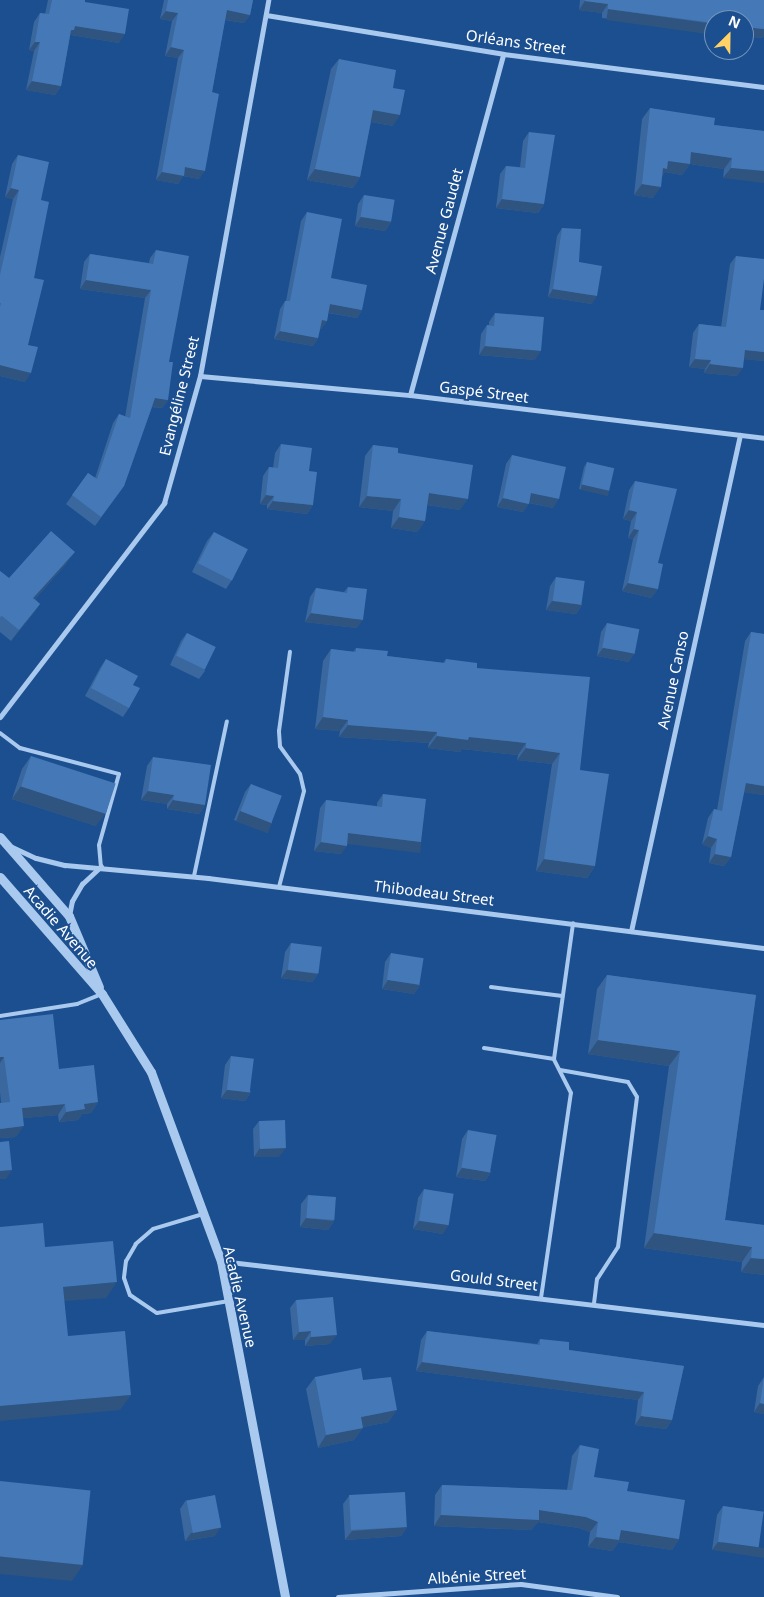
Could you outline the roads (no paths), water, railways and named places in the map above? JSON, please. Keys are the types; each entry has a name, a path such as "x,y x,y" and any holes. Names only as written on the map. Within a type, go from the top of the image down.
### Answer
{"street":[{"name":"Evangéline Street","path":"0,717 164,503 200,376 268,0"},
{"name":"Orléans Street","path":"266,15 503,54 764,87"},
{"name":"Avenue Gaudet","path":"410,395 503,54"},
{"name":"Gaspé Street","path":"200,376 410,395 764,438"},
{"name":"Avenue Canso","path":"631,931 740,435"},
{"name":"Acadie Avenue","path":"0,837 69,916 102,994 151,1072 221,1261 284,1597"},
{"name":"Thibodeau Street","path":"9,846 54,862 194,876 764,948"},
{"path":"69,916 72,901 82,884 101,866"},
{"name":"Acadie Avenue","path":"0,877 4,885 102,994"},
{"name":"Gould Street","path":"221,1261 764,1325"},
{"name":"Albénie Street","path":"338,1597 521,1584 617,1597"}],"lane":[{"path":"279,887 304,791 300,774 280,746 279,731 290,652"},
{"path":"194,876 227,721"},
{"path":"0,732 20,748 119,774 99,845 101,866"},
{"path":"542,1298 571,1093 554,1059 573,924"},
{"path":"491,987 562,996"},
{"path":"0,1016 77,1004 102,994"},
{"path":"484,1048 554,1059"},
{"path":"560,1070 628,1082 637,1097 618,1247 597,1279 594,1304"},
{"path":"203,1214 153,1229 136,1244 126,1261 124,1278 130,1295 156,1313 229,1302"}]}
